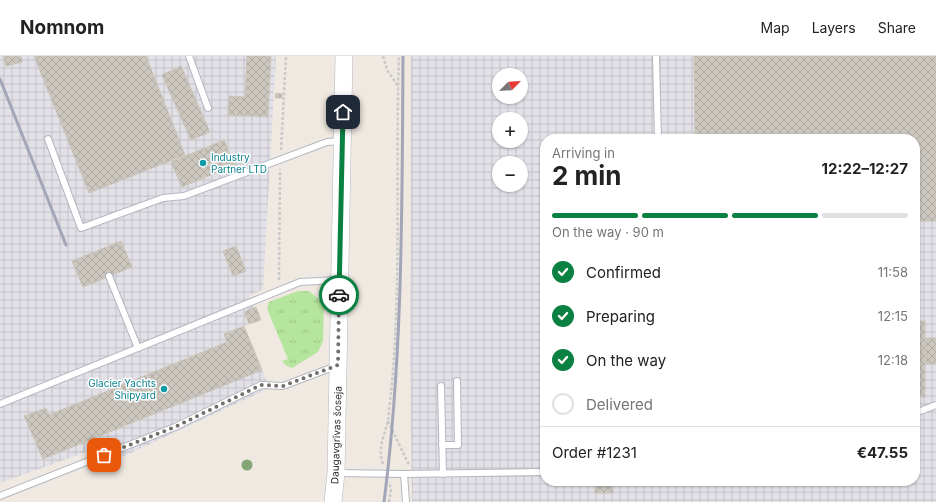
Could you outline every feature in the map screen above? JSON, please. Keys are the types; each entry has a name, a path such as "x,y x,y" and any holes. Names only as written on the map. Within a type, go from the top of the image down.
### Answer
{"main road":[{"name":"Daugavgrīvas šoseja","path":"333,502 336,473 344,56"}],"lane":[{"path":"189,56 208,108"},
{"path":"656,56 658,134"},
{"path":"48,139 82,228 163,198 184,196 327,142 342,141"},
{"path":"109,276 138,348"},
{"path":"0,404 300,282 339,280"},
{"path":"0,496 175,427 261,385 283,386 338,365"},
{"path":"442,445 458,446 457,381"},
{"path":"441,386 443,474"},
{"path":"920,411 936,405"},
{"path":"336,473 443,474 540,472"},
{"path":"404,474 406,502"}],"path":[{"path":"279,290 280,160 286,56"},
{"path":"383,56 387,70 398,86"},
{"path":"389,502 391,489 381,458 382,443 388,421 391,392 397,291 399,56"},
{"path":"388,421 393,428 409,465 415,474"}],"shaded area":[{"path":"0,56 276,56 263,290 249,295 254,308 244,312 249,324 244,326 270,388 107,464 100,447 0,483"},
{"path":"411,56 936,56 936,502 412,502 410,361"}],"green space":[{"path":"298,291 309,291 324,303 323,341 318,352 292,368 287,366 282,361 288,359 267,309 269,302"}],"building":[{"path":"3,56 21,56 22,62 6,66"},
{"path":"34,56 146,56 185,155 89,193"},
{"path":"247,56 271,56 268,117 228,115 229,96 245,97"},
{"path":"694,56 936,56 936,221 920,221 920,134 695,134"},
{"path":"181,66 210,132 191,140 162,75"},
{"path":"276,93 282,94 282,98 275,98"},
{"name":"Industry Partner LTD","path":"224,140 235,165 182,187 171,162"},
{"path":"121,241 132,267 83,287 72,261"},
{"path":"236,246 246,271 233,276 223,251"},
{"path":"256,307 261,320 249,324 244,312"},
{"path":"920,321 925,321 925,397 920,397"},
{"name":"Glacier Yachts Shipyard","path":"244,326 262,370 43,459 24,416 46,408 49,415 227,342 224,334"},
{"path":"925,338 936,338 936,364 926,364"},
{"path":"595,486 613,486 613,493 595,493"}],"railway":[{"path":"384,502 395,391 398,335 402,224 403,56"},
{"path":"0,79 66,245"}],"way so far":[{"path":"104,455 175,427 261,385 283,386 338,365 339,295"}],"place":[{"name":"Industry Partner LTD","path":"203,163"},
{"name":"Glacier Yachts Shipyard","path":"164,389"}],"route":[{"path":"339,295 343,112"}]}
